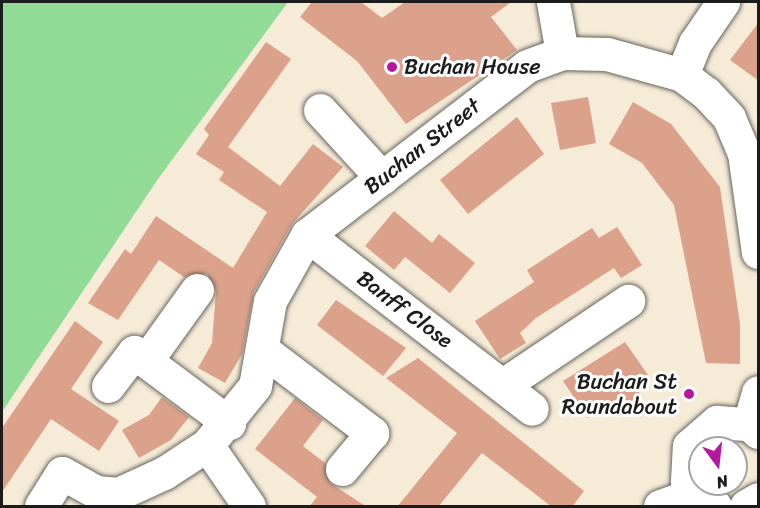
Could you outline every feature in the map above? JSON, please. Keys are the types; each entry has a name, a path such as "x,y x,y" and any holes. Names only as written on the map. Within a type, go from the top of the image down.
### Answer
{"street":[{"path":"553,2 562,53"},
{"path":"682,75 695,43 723,2"},
{"name":"Buchan Street","path":"218,434 255,386 264,351 270,301 307,234 527,66 562,53 608,54 682,75 729,118 744,153 754,187 759,252"},
{"path":"320,110 382,178"},
{"name":"Banff Close","path":"307,234 532,409"},
{"path":"146,361 189,301"},
{"path":"503,385 628,301"},
{"path":"264,351 372,433 342,469"},
{"path":"108,386 134,352 146,361 218,434 249,507"},
{"path":"660,507 705,500 685,468 698,433 717,422 754,428 759,392"},
{"path":"41,507 62,473 96,492 120,500 164,473 218,434"},
{"path":"746,507 759,499"}],"green space":[{"path":"2,2 288,2 158,179 2,412"}],"building":[{"name":"Buchan House","path":"312,2 361,2 382,18 405,2 511,2 491,17 517,50 406,124 357,61 300,17"},
{"path":"759,22 759,81 730,60"},
{"path":"266,42 291,59 228,147 280,186 313,144 343,167 292,224 254,292 242,354 225,383 198,368 212,343 216,291 207,274 184,277 159,260 118,320 88,303 125,249 131,254 156,216 233,268 267,212 219,180 224,172 196,154 209,135 204,129"},
{"path":"588,97 596,143 560,150 551,103"},
{"path":"633,102 671,124 720,187 740,324 740,364 706,363 674,205 642,163 609,144"},
{"path":"517,117 544,154 468,214 440,180"},
{"path":"394,211 432,243 439,234 475,263 450,293 405,257 394,270 365,246"},
{"path":"617,227 642,265 621,278 614,268 536,318 520,333 526,343 500,359 475,321 534,282 527,270 592,228 599,238"},
{"path":"336,300 406,348 383,376 317,325"},
{"path":"75,321 103,342 71,389 119,421 99,451 51,419 2,492 2,428"},
{"path":"625,342 648,375 633,385 642,396 612,417 605,406 588,418 563,381"},
{"path":"418,358 584,491 572,507 552,507 482,453 438,507 397,507 457,433 386,378"},
{"path":"162,397 189,417 171,440 139,458 122,430 149,415"},
{"path":"295,398 323,420 303,446 325,463 330,483 367,507 309,507 317,497 255,449"}],"place":[{"name":"Buchan House","path":"392,67"},
{"name":"Buchan St Roundabout","path":"689,394"}]}
